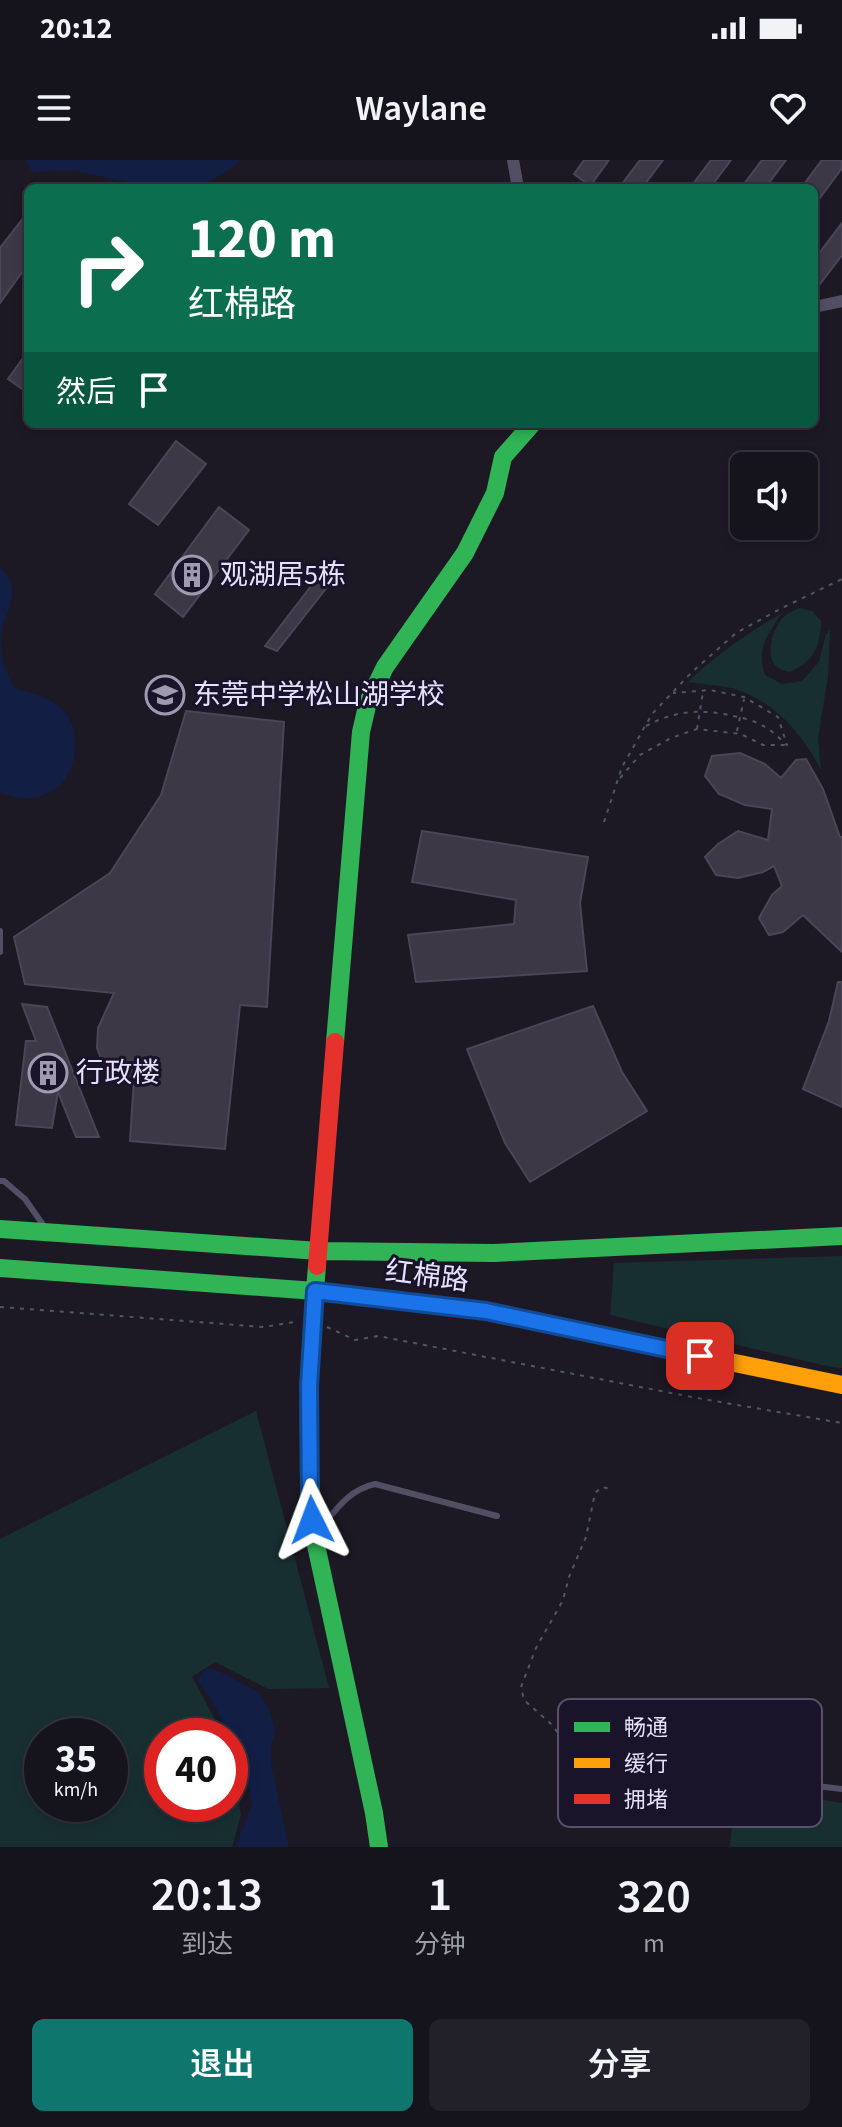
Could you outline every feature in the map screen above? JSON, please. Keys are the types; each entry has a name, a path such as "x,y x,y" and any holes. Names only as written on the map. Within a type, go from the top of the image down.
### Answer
{"main road":[{"path":"379,1847 314,1536 310,1489 312,1320 361,732 368,702 399,645 465,553 495,493 503,457 528,428"},
{"name":"红棉路","path":"0,1229 319,1251 494,1253 842,1236"},
{"name":"红棉路","path":"0,1268 315,1291 486,1311 842,1385"}],"street":[{"path":"513,160 517,184"},
{"path":"818,306 842,301"}],"lane":[{"path":"0,931 0,952"},
{"path":"0,1181 25,1199 48,1232"},
{"path":"314,1536 343,1501 361,1487 375,1484 497,1516"},
{"path":"822,1787 842,1789"}],"path":[{"path":"604,822 622,767 652,714 692,672 736,633 842,579"},
{"path":"672,693 704,691 744,697 778,717 787,745"},
{"path":"697,729 704,691"},
{"path":"736,733 744,697"},
{"path":"644,728 675,714 699,710 766,727 787,745"},
{"path":"618,780 640,755 671,738 697,729 736,733 763,745 787,745"},
{"path":"0,1307 264,1327 312,1320 355,1340 378,1336 842,1423"},
{"path":"558,1733 524,1700 521,1687 536,1648 563,1600 586,1537 595,1493 602,1487 611,1489"}],"green space":[{"path":"799,608 812,611 821,621 819,639 810,658 789,672 777,667 773,661 772,639 782,619"},
{"path":"781,614 767,636 762,658 765,675 782,684 802,681 819,662 826,634 830,630 828,676 818,738 821,770 805,743 773,709 731,688 688,682 732,645"},
{"path":"842,1256 842,1368 610,1315 614,1263"},
{"path":"256,1411 329,1688 268,1689 215,1662 192,1677 214,1718 144,1718 144,1822 239,1822 232,1847 0,1847 0,1539"},
{"path":"822,1800 842,1803 842,1847 730,1847 732,1827 822,1827"}],"water":[{"path":"25,160 241,160 221,175 201,184 136,184 75,171 32,172"},
{"path":"0,567 11,584 12,592 1,638 8,676 14,687 44,697 60,707 69,718 74,735 74,756 63,781 54,790 29,798 0,793"},
{"path":"206,1668 221,1672 258,1691 269,1710 276,1733 271,1745 271,1764 289,1847 235,1847 245,1822 248,1822 251,1807 248,1718 221,1718 197,1680"}],"building":[{"path":"584,160 609,160 591,184 574,174"},
{"path":"640,160 663,160 645,184 622,184"},
{"path":"711,160 731,160 713,184 693,184"},
{"path":"762,160 786,160 768,184 744,184"},
{"path":"822,160 842,160 842,168 818,201 818,184 804,184"},
{"path":"24,217 24,270 0,303 0,248"},
{"path":"842,223 842,255 818,287 818,255"},
{"path":"24,357 24,390 8,379"},
{"path":"176,441 206,464 158,525 129,504"},
{"name":"观湖居5栋","path":"219,507 249,530 183,617 155,594"},
{"path":"315,581 328,586 277,651 265,646"},
{"path":"186,711 284,722 267,1007 240,1005 225,1149 130,1141 134,1078 104,1066 97,1048 98,1028 114,993 25,984 14,937 110,873 161,795"},
{"path":"740,753 765,764 781,778 796,760 806,759 823,789 842,837 842,952 803,915 783,932 769,935 759,918 772,895 782,886 774,866 738,878 716,875 705,857 738,831 768,840 772,809 745,805 719,794 705,776 712,756"},
{"path":"422,831 588,857 580,903 587,971 416,982 408,935 514,924 516,900 412,882"},
{"path":"838,982 842,982 842,1107 803,1089 829,1021"},
{"name":"行政楼","path":"22,1004 47,1007 99,1137 76,1137 58,1092 52,1128 16,1125 26,1041 36,1041"},
{"path":"593,1006 622,1072 647,1111 530,1182 505,1143 467,1049"}],"traffic: fast":[{"path":"335,1042 361,732 368,702 385,667 465,553 495,493 503,457 528,428"},
{"path":"0,1229 319,1251 494,1253 842,1236"},
{"path":"317,1266 309,1406 312,1510 316,1545 379,1847"},
{"path":"0,1268 315,1291 486,1311 696,1355"}],"traffic: slow":[{"path":"696,1355 842,1385"}],"traffic: jam":[{"path":"317,1266 335,1042"}],"place":[{"name":"观湖居5栋","path":"192,575"},
{"name":"东莞中学松山湖学校","path":"165,695"},
{"name":"行政楼","path":"48,1073"}],"route":[{"path":"312,1520 309,1386 315,1291 486,1311 700,1356"}]}
